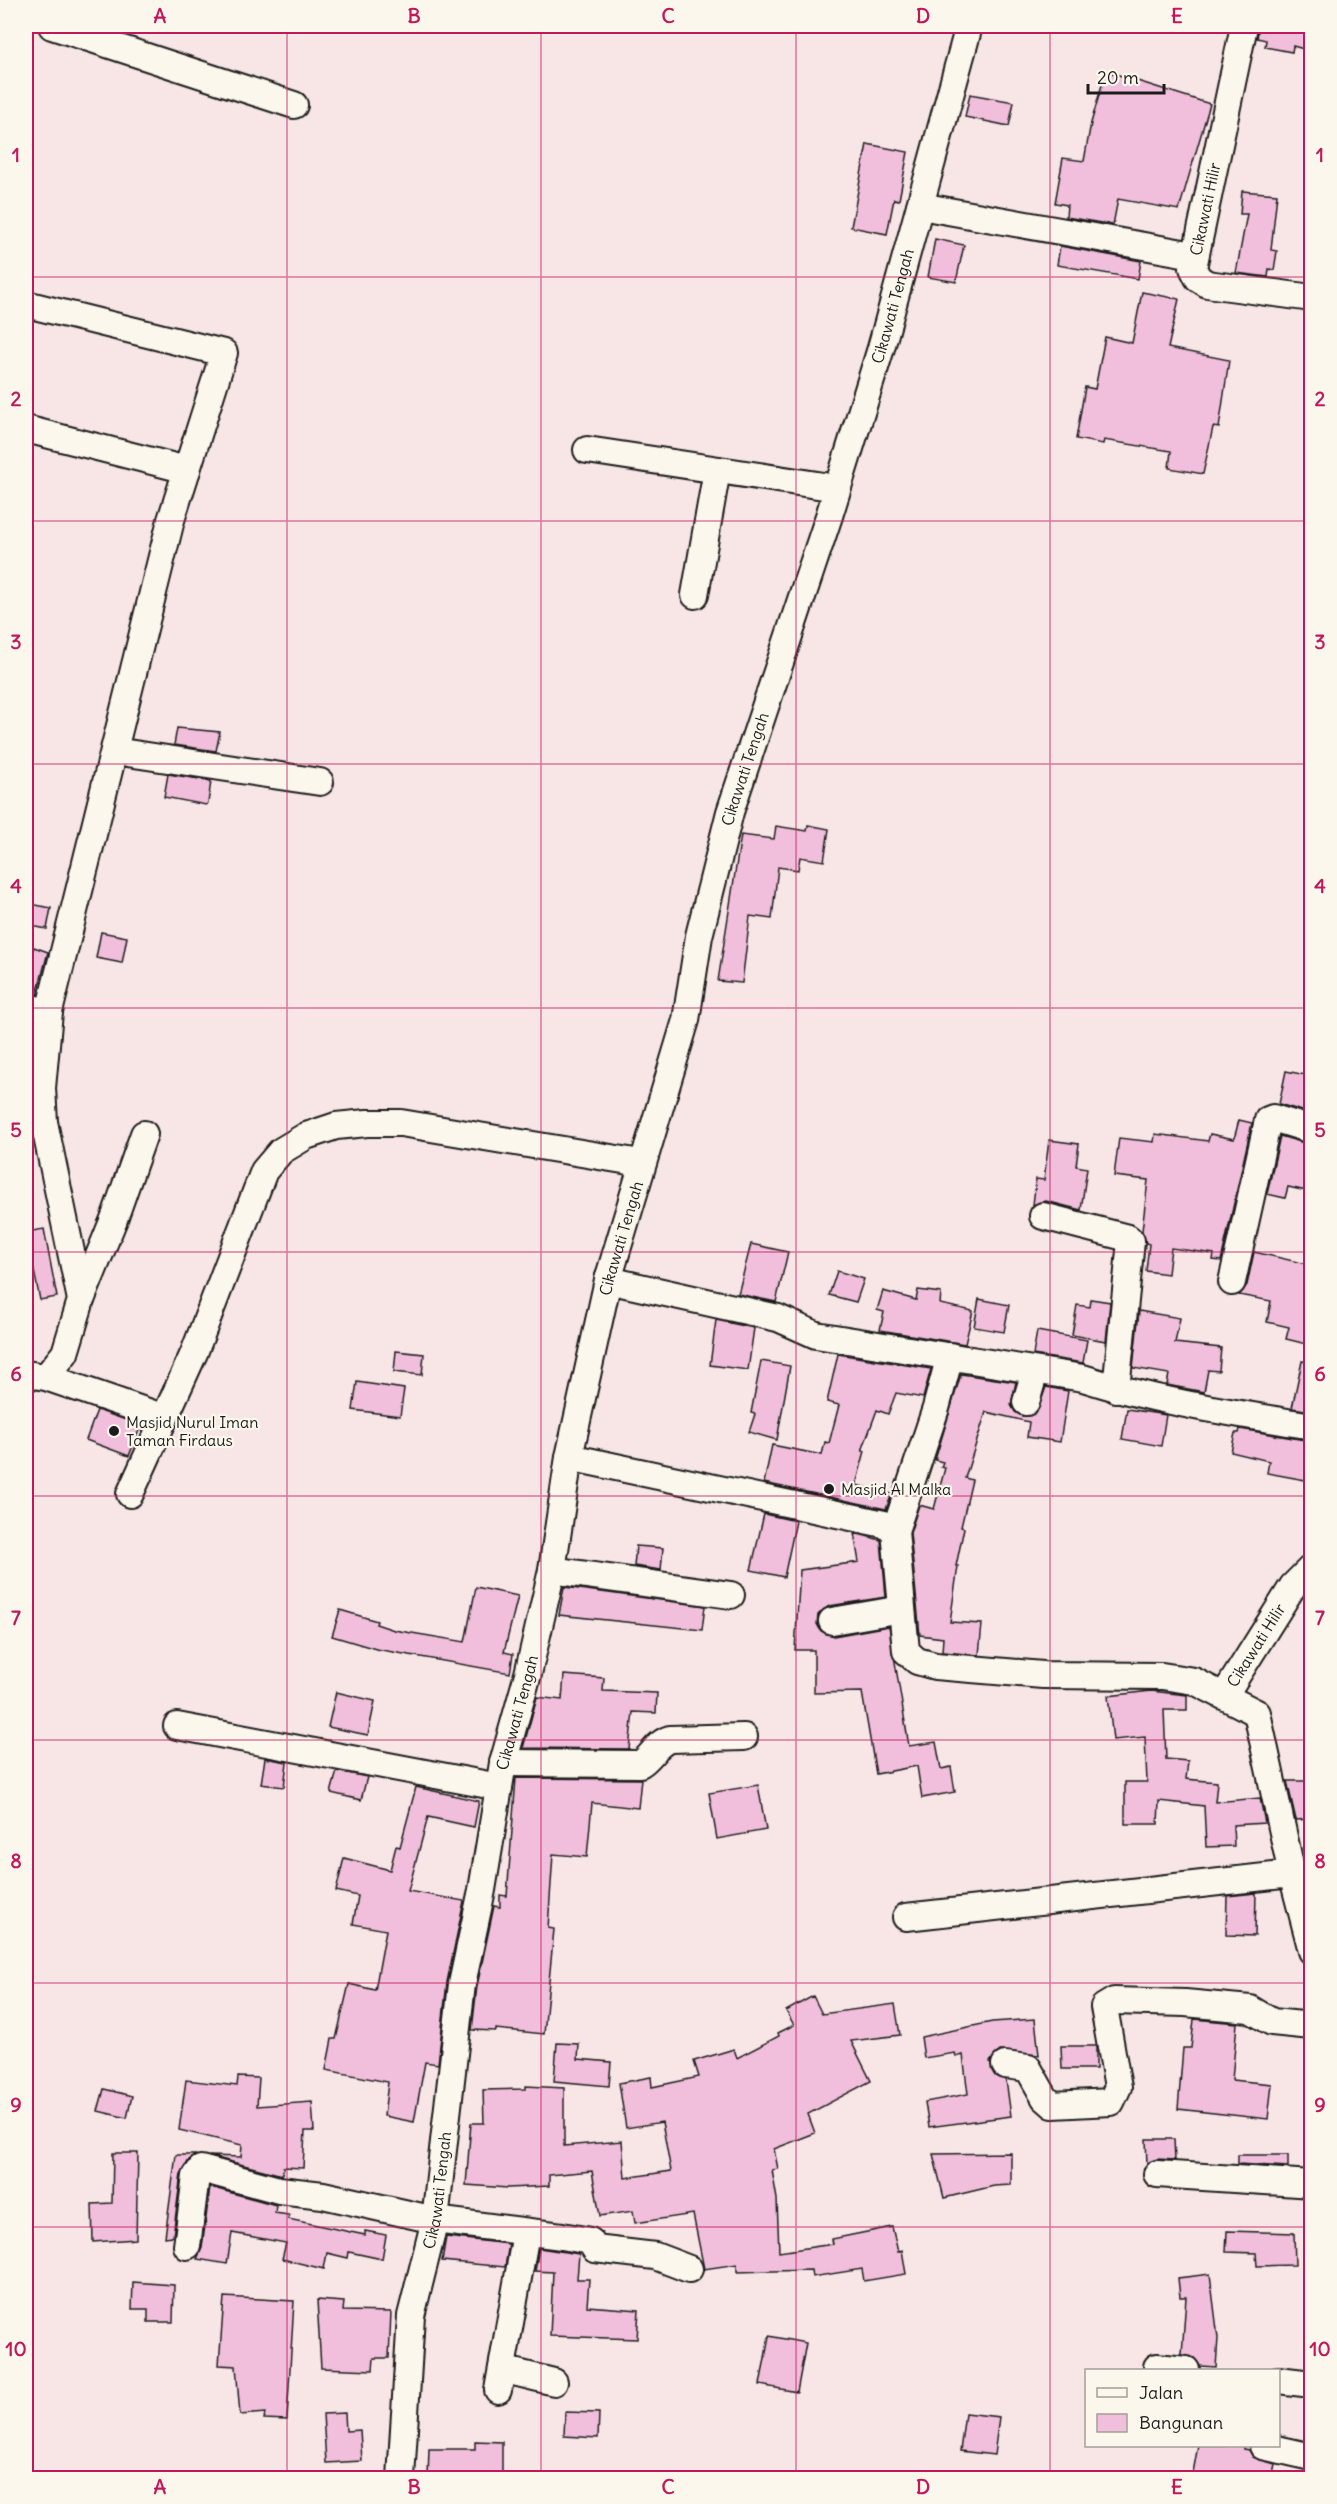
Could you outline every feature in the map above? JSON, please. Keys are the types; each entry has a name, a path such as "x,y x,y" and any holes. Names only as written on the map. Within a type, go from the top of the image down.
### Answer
{"street":[{"path":"52,26 294,105"},
{"name":"Cikawati Tengah","path":"401,2478 411,2316 435,2220 462,1984 501,1775 528,1674 552,1570 569,1457 608,1280 640,1163 686,1020 699,936 730,812 837,488 920,206 969,26"},
{"name":"Cikawati Hilir","path":"1244,26 1193,268 1198,278 1207,284 1311,298"},
{"path":"920,206 1194,255"},
{"path":"26,304 224,353 171,520 114,751 37,1010 44,1122 81,1300"},
{"path":"26,429 187,470"},
{"path":"587,450 837,488"},
{"path":"695,595 717,470"},
{"path":"114,751 320,782"},
{"path":"1232,1282 1268,1120 1273,1118 1311,1130"},
{"path":"130,1494 194,1353 264,1171 281,1151 306,1136 336,1126 401,1123 640,1163"},
{"path":"36,1375 65,1353 81,1300 114,1219 144,1134"},
{"path":"1043,1216 1128,1238 1131,1241 1116,1389"},
{"path":"608,1280 778,1318 816,1335 1083,1378 1116,1389 1311,1426"},
{"path":"950,1356 936,1408 895,1531 906,1651 917,1661 935,1666 1042,1675 1162,1676 1194,1681 1257,1713 1311,1951"},
{"path":"1026,1402 1035,1371"},
{"path":"36,1375 165,1418"},
{"path":"569,1457 884,1524 895,1531"},
{"name":"Cikawati Hilir","path":"1224,1696 1293,1586 1311,1567"},
{"path":"552,1570 731,1594"},
{"path":"832,1621 903,1610"},
{"path":"177,1726 501,1775 639,1764 651,1757 659,1744 670,1739 744,1737"},
{"path":"906,1917 1292,1874"},
{"path":"1005,2065 1028,2068 1045,2098 1053,2105 1111,2102 1118,2087 1104,2007 1114,2001 1185,2003 1250,2009 1272,2022 1311,2026"},
{"path":"187,2246 196,2176 201,2169 279,2190 323,2195 435,2220 590,2241 596,2249 655,2256 689,2269"},
{"path":"1157,2175 1311,2184"},
{"path":"525,2233 500,2379 554,2382"},
{"path":"1157,2367 1176,2369"},
{"path":"1280,2380 1311,2384"},
{"path":"1271,2447 1311,2457"}],"building":[{"path":"1259,26 1311,26 1311,51 1293,46 1292,52 1265,47 1266,40 1257,38"},
{"path":"1106,71 1210,104 1179,210 1118,199 1113,225 1066,217 1067,205 1055,203 1063,158 1084,161 1091,123"},
{"path":"970,94 1014,102 1009,126 965,117"},
{"path":"867,144 908,152 899,200 894,199 887,234 851,227"},
{"path":"1242,191 1277,194 1271,250 1277,251 1274,270 1269,269 1268,277 1236,273 1247,214 1240,214"},
{"path":"935,239 964,245 956,282 928,277"},
{"path":"1060,246 1141,261 1138,279 1057,265"},
{"path":"1142,292 1179,299 1168,348 1229,360 1219,428 1213,427 1203,474 1169,468 1171,451 1104,440 1103,444 1076,439 1085,387 1095,389 1105,337 1132,343"},
{"path":"177,728 220,732 216,751 174,745"},
{"path":"168,774 211,781 208,803 206,805 164,797"},
{"path":"808,825 829,829 824,861 800,857 798,870 778,867 772,919 750,916 742,983 718,981 741,835 774,839 776,826 807,831"},
{"path":"26,903 51,908 47,929 26,925"},
{"path":"101,932 127,937 122,963 96,958"},
{"path":"34,947 48,952 37,994 26,992 26,968"},
{"path":"1286,1071 1311,1076 1309,1113 1279,1104"},
{"path":"1239,1120 1252,1123 1221,1261 1213,1260 1214,1254 1171,1248 1168,1274 1146,1271 1149,1244 1146,1243 1142,1231 1148,1180 1114,1176 1119,1138 1154,1142 1155,1134 1208,1141 1210,1134 1234,1139"},
{"path":"1280,1136 1311,1145 1311,1192 1288,1187 1285,1198 1267,1194"},
{"path":"1049,1140 1079,1144 1076,1166 1087,1168 1081,1210 1046,1201 1033,1205 1036,1179 1044,1180"},
{"path":"44,1229 57,1297 40,1300 26,1232"},
{"path":"751,1244 788,1252 776,1302 738,1294"},
{"path":"1254,1252 1311,1265 1311,1345 1286,1339 1289,1327 1267,1322 1271,1301 1239,1295 1247,1285"},
{"path":"837,1271 864,1279 856,1302 829,1295"},
{"path":"918,1290 941,1293 940,1304 973,1311 965,1344 880,1330 884,1312 877,1310 883,1291 916,1300"},
{"path":"979,1299 1009,1305 1004,1332 974,1327"},
{"path":"1091,1299 1110,1302 1106,1341 1072,1335 1077,1305 1090,1307"},
{"path":"1139,1311 1180,1318 1175,1343 1221,1348 1219,1371 1208,1370 1204,1392 1167,1385 1169,1374 1133,1368"},
{"path":"716,1320 754,1328 748,1370 710,1365"},
{"path":"1037,1331 1087,1340 1083,1363 1033,1355"},
{"path":"396,1351 424,1354 422,1375 394,1372"},
{"path":"838,1354 931,1369 923,1398 896,1393 888,1414 877,1410 862,1451 865,1451 856,1485 892,1494 886,1509 764,1483 772,1445 822,1455 825,1442 829,1443 839,1405 827,1402"},
{"path":"761,1361 790,1366 777,1440 749,1432 755,1414 751,1413"},
{"path":"1302,1361 1311,1362 1311,1411 1292,1408"},
{"path":"961,1374 1016,1382 1011,1405 1015,1412 1022,1416 1037,1412 1046,1387 1068,1391 1060,1442 1027,1437 1029,1422 986,1412 965,1478 972,1480 961,1527 964,1528 956,1566 958,1566 950,1622 982,1624 979,1655 942,1652 943,1638 920,1635 910,1533 919,1505 934,1509 945,1468 941,1467 943,1462 935,1460"},
{"path":"357,1382 404,1389 400,1416 353,1410"},
{"path":"1127,1409 1166,1415 1161,1446 1122,1439"},
{"name":"Masjid Nurul Iman Taman Firdaus","path":"97,1410 141,1425 129,1456 86,1440"},
{"path":"1240,1429 1311,1441 1311,1481 1267,1473 1269,1461 1231,1452 1235,1433 1239,1433"},
{"path":"764,1514 796,1521 784,1577 751,1570"},
{"path":"854,1533 881,1540 886,1597 829,1606 818,1615 817,1624 821,1631 834,1636 889,1626 909,1746 936,1742 941,1769 951,1767 955,1792 922,1798 917,1766 876,1774 862,1692 814,1693 814,1650 795,1650 800,1570 859,1562"},
{"path":"636,1546 663,1548 661,1570 634,1566"},
{"path":"476,1587 518,1596 504,1652 513,1654 510,1673 376,1649 332,1636 340,1610 377,1621 376,1624 394,1630 465,1642"},
{"path":"564,1587 705,1606 702,1630 559,1615"},
{"path":"564,1675 604,1678 603,1691 657,1693 656,1713 633,1712 629,1749 523,1748 537,1697 562,1700"},
{"path":"1151,1691 1187,1695 1187,1710 1164,1710 1166,1759 1188,1761 1186,1779 1217,1782 1215,1802 1260,1798 1265,1823 1233,1825 1234,1846 1206,1847 1204,1806 1159,1801 1158,1824 1125,1824 1125,1782 1147,1782 1145,1737 1113,1740 1108,1696"},
{"path":"336,1692 375,1701 368,1735 328,1727"},
{"path":"265,1758 287,1762 284,1787 261,1784"},
{"path":"337,1771 367,1777 361,1800 331,1793"},
{"path":"516,1778 641,1779 638,1808 592,1803 587,1857 553,1854 548,1928 554,1929 544,2034 496,2029 496,2031 472,2030 477,1986 494,1906 500,1907 500,1895 507,1896"},
{"path":"1287,1781 1311,1781 1311,1819 1296,1820"},
{"path":"758,1785 766,1830 717,1839 709,1793"},
{"path":"416,1787 479,1801 474,1827 428,1817 408,1891 464,1901 447,1982 438,2064 425,2062 414,2122 384,2116 388,2082 326,2070 332,2039 336,2039 349,1984 375,1990 386,1930 353,1924 358,1896 336,1891 344,1858 390,1870 396,1846 400,1847"},
{"path":"1256,1893 1255,1936 1226,1935 1227,1896"},
{"path":"813,1996 822,2014 895,2004 900,2035 851,2041 871,2081 808,2114 815,2133 774,2149 778,2169 772,2170 777,2199 779,2252 833,2244 832,2239 892,2227 898,2252 902,2250 906,2274 864,2281 862,2269 812,2277 811,2270 737,2272 737,2264 704,2269 693,2214 635,2223 633,2211 600,2216 592,2171 549,2175 549,2186 508,2188 466,2185 471,2123 484,2123 483,2090 526,2089 526,2086 564,2088 564,2146 622,2141 625,2178 671,2171 662,2122 626,2128 619,2083 651,2077 652,2087 699,2077 694,2061 734,2049 737,2058 779,2036 778,2033 794,2025 786,2011"},
{"path":"1035,2019 1039,2055 1000,2051 990,2062 995,2076 1006,2080 1011,2116 929,2127 925,2102 968,2094 963,2055 956,2057 955,2053 924,2058 921,2037 992,2022"},
{"path":"1194,2019 1237,2023 1232,2080 1272,2084 1268,2119 1178,2109 1183,2048 1191,2048"},
{"path":"557,2043 579,2044 578,2059 611,2062 609,2086 554,2081"},
{"path":"1061,2046 1096,2046 1096,2069 1062,2069"},
{"path":"238,2077 259,2078 257,2106 312,2102 314,2131 305,2131 303,2168 283,2167 282,2175 209,2156 241,2157 242,2145 179,2130 186,2080 237,2086"},
{"path":"104,2089 132,2096 127,2118 98,2111"},
{"path":"1146,2139 1174,2139 1175,2160 1157,2159 1147,2164"},
{"path":"113,2153 138,2153 136,2239 93,2242 92,2204 112,2203"},
{"path":"1011,2153 1011,2185 994,2186 944,2198 933,2154"},
{"path":"176,2155 195,2155 189,2160 181,2174 173,2236 165,2237"},
{"path":"1238,2155 1288,2155 1288,2167 1238,2164"},
{"path":"210,2187 276,2205 275,2213 289,2215 288,2219 365,2235 365,2231 386,2235 382,2259 349,2252 348,2258 327,2253 324,2269 282,2259 286,2243 232,2233 227,2264 197,2259 202,2248"},
{"path":"1227,2231 1294,2233 1295,2265 1257,2266 1256,2253 1226,2252"},
{"path":"446,2237 509,2244 505,2267 442,2261"},
{"path":"539,2248 579,2254 577,2279 589,2279 587,2306 639,2310 637,2339 550,2336 553,2272 535,2271"},
{"path":"1210,2274 1218,2338 1216,2367 1200,2366 1194,2358 1182,2355 1186,2297 1180,2297 1178,2278"},
{"path":"133,2282 174,2285 173,2322 148,2322 148,2309 132,2309"},
{"path":"224,2297 294,2301 287,2420 264,2419 265,2413 240,2415 236,2366 219,2365"},
{"path":"317,2300 344,2302 343,2311 391,2312 389,2358 374,2358 373,2370 321,2368"},
{"path":"769,2336 806,2343 797,2392 760,2385"},
{"path":"565,2412 599,2413 598,2438 564,2436"},
{"path":"345,2413 346,2431 360,2430 362,2461 326,2463 323,2414"},
{"path":"965,2413 999,2417 994,2455 960,2451"},
{"path":"475,2441 502,2442 502,2478 428,2478 429,2449 475,2449"},
{"path":"1198,2447 1243,2447 1249,2450 1253,2457 1275,2464 1272,2478 1192,2478"}],"place":[{"name":"Masjid Nurul Iman Taman Firdaus","path":"114,1431"},
{"name":"Masjid Al Malka","path":"829,1489"}]}
